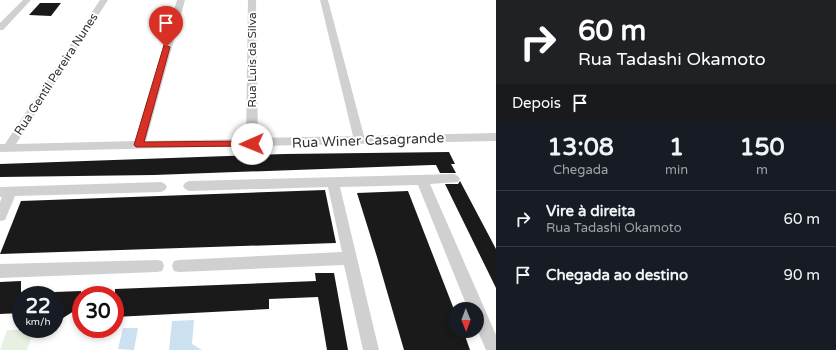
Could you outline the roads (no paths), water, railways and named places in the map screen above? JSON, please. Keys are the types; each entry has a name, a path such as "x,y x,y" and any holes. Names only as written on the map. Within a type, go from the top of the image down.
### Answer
{"street":[{"path":"0,28 27,0"},
{"name":"Rua Gentil Pereira Nunes","path":"4,148 104,0"},
{"path":"139,145 181,0"},
{"name":"Rua Luís da Silva","path":"252,0 252,144"},
{"path":"324,0 359,140"},
{"name":"Rua Winer Casagrande","path":"4,148 252,144 496,137"},
{"path":"189,186 454,179"},
{"path":"422,180 474,302"},
{"path":"333,183 371,350"},
{"path":"0,216 5,191 161,187"},
{"path":"179,266 350,258"},
{"path":"0,271 157,266"},
{"path":"484,326 494,350"}],"water":[{"path":"194,320 192,344 202,350 169,350 172,321"},
{"path":"124,328 138,328 134,350 118,349 121,338 124,338"}]}
